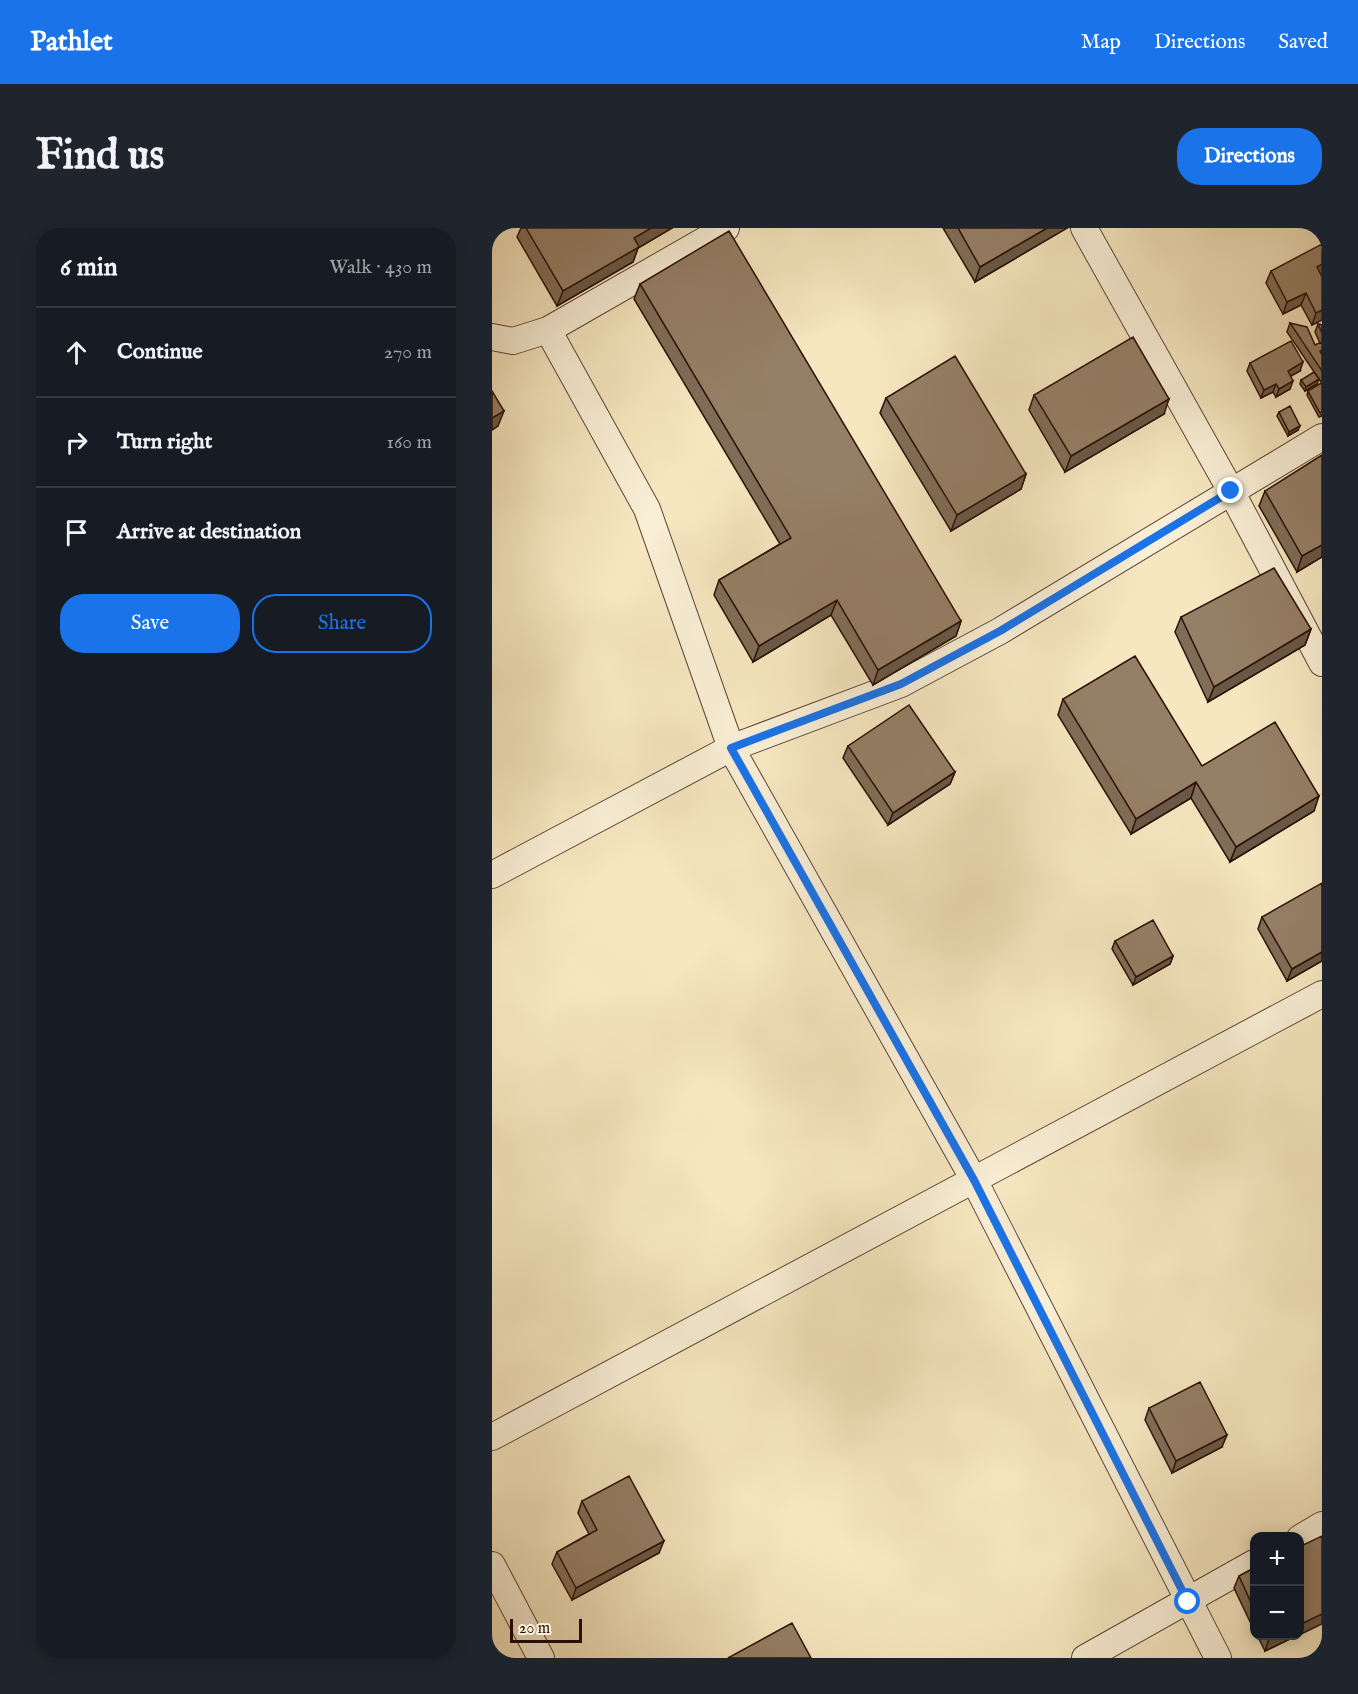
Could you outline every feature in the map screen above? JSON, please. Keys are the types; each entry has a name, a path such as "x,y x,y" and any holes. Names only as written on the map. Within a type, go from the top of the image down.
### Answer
{"street":[{"path":"492,337 513,341 548,330 726,228"},
{"path":"1084,228 1231,491 1322,663"},
{"path":"548,330 647,509 731,748 974,1180 1218,1658"},
{"path":"492,875 731,748 901,684 1000,631 1322,437"},
{"path":"492,1437 1322,994"},
{"path":"1304,1535 1322,1525"},
{"path":"492,1565 541,1658"},
{"path":"1085,1658 1250,1565"}],"building":[{"path":"526,228 651,228 634,238 639,247 563,291"},
{"path":"958,228 1047,228 980,267"},
{"path":"729,231 961,621 878,670 837,600 759,646 719,580 791,538 640,284"},
{"path":"1322,244 1322,264 1317,267 1322,277 1322,310 1316,313 1306,293 1287,302 1271,271"},
{"path":"1290,323 1307,327 1315,345 1322,342 1320,351 1322,371"},
{"path":"1133,337 1169,399 1071,456 1034,395"},
{"path":"1291,341 1303,362 1288,371 1293,381 1279,389 1276,384 1264,390 1250,363"},
{"path":"955,356 1026,474 957,515 886,398"},
{"path":"1314,372 1319,379 1306,387 1301,380"},
{"path":"1321,383 1322,412 1320,413 1308,391"},
{"path":"492,391 504,411 492,418"},
{"path":"1290,406 1300,426 1289,432 1279,412"},
{"path":"1322,455 1322,545 1302,556 1265,491"},
{"path":"1274,568 1311,629 1214,687 1181,617"},
{"path":"1135,656 1202,766 1275,722 1319,796 1236,847 1196,782 1136,819 1063,699"},
{"path":"909,705 955,772 893,813 848,746"},
{"path":"1322,883 1322,952 1292,969 1262,917"},
{"path":"1153,920 1173,956 1136,977 1115,941"},
{"path":"1200,1382 1227,1435 1176,1461 1149,1408"},
{"path":"629,1476 664,1541 576,1588 557,1552 597,1530 582,1501"},
{"path":"1322,1536 1322,1614 1304,1623 1304,1586 1304,1545"},
{"path":"1250,1570 1250,1600 1239,1576"},
{"path":"792,1623 811,1658 728,1658"}],"route":[{"path":"1188,1602 974,1180 731,748 901,684 1000,631 1231,491"}]}
